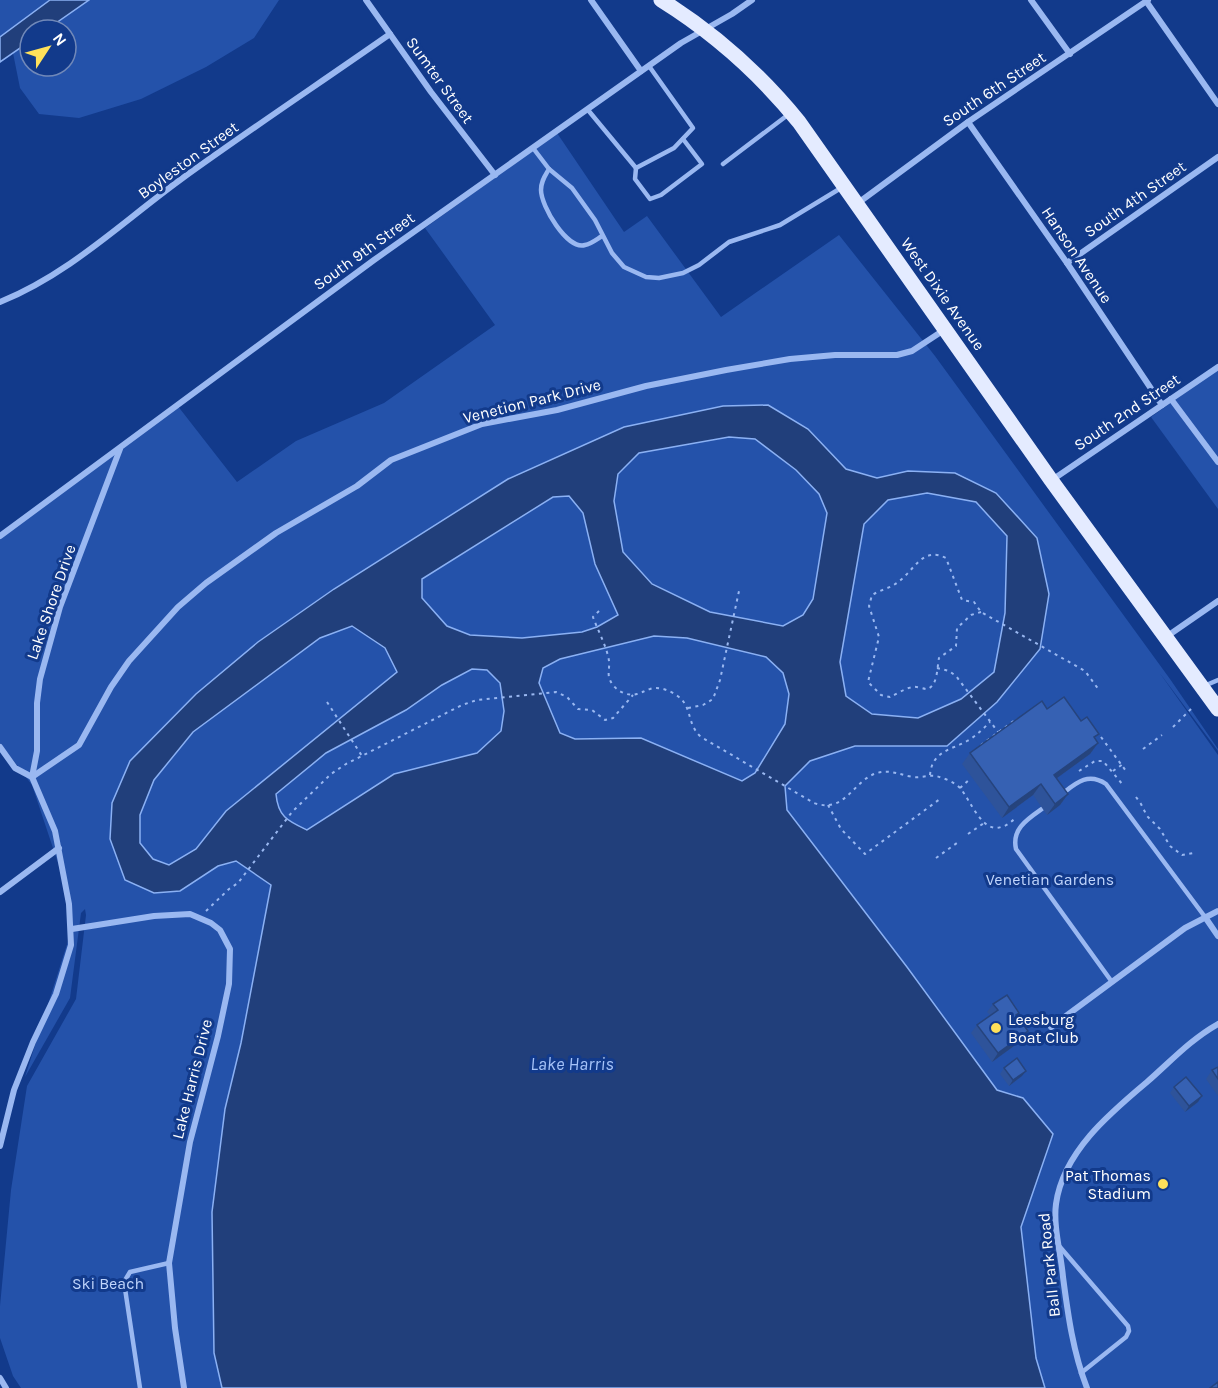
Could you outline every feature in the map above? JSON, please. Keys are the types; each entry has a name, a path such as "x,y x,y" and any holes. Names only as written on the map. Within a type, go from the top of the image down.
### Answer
{"main road":[{"name":"West Dixie Avenue","path":"661,0 705,30 752,70 791,112 1051,480 1217,707"}],"street":[{"name":"Sumter Street","path":"366,0 495,175"},
{"path":"591,0 641,71"},
{"name":"South 9th Street","path":"0,536 374,260 681,43 752,0"},
{"path":"1031,0 1070,54"},
{"path":"1147,0 1218,104"},
{"name":"South 6th Street","path":"857,204 968,122 1147,0"},
{"name":"Boyleston Street","path":"0,302 34,287 70,264 179,181 390,34"},
{"name":"Hanson Avenue","path":"968,122 1067,263 1161,405"},
{"name":"South 4th Street","path":"1067,263 1218,157"},
{"name":"Venetion Park Drive","path":"32,777 80,745 111,687 129,661 178,607 235,561 276,533 357,486 392,460 482,424 557,410 646,386 790,359 835,355 897,355 912,351 945,329"},
{"name":"South 2nd Street","path":"1051,480 1218,367"},
{"path":"1171,399 1218,462"},
{"name":"Lake Shore Drive","path":"32,777 37,751 37,703 40,679 51,636 120,448"},
{"path":"1166,637 1218,601"},
{"path":"0,747 15,768 32,777 55,831 72,929 72,945 68,960 56,994 33,1042 14,1090 0,1146"},
{"path":"0,892 59,848"},
{"path":"1051,1027 1185,928 1218,911"},
{"path":"72,929 173,914 190,914 203,918"},
{"path":"1205,917 1218,936"},
{"name":"Lake Harris Drive","path":"184,1388 169,1263 190,1142 218,1036 229,984 231,961 227,941 219,930 203,918"},
{"name":"Ball Park Road","path":"1087,1388 1069,1323 1059,1246 1056,1205 1067,1170 1091,1135 1118,1106 1197,1037 1218,1024"},
{"path":"0,1378 6,1388"}],"lane":[{"path":"636,168 674,148 693,128 649,66"},
{"path":"588,110 636,168 635,179 650,199 661,195 702,164 683,139"},
{"path":"723,164 791,112"},
{"path":"533,148 549,169 572,188 595,220 612,253 624,267 646,277 659,278 683,273 699,265 729,242 780,225 845,186"},
{"path":"549,169 542,181 541,193 556,224 567,240 573,244 585,245 602,236"},
{"path":"1202,687 1218,680"},
{"path":"1060,795 1088,778 1100,780 1106,784 1205,917"},
{"path":"1051,802 1021,825 1015,838 1016,849 1112,982"},
{"path":"1059,1246 1128,1326 1129,1331 1126,1337 1081,1373"},
{"path":"140,1388 124,1282 130,1272 169,1263"}],"path":[{"path":"981,612 971,615 957,628 956,646 939,658 936,680 931,687 926,689 914,686 890,697 881,695 868,682 879,637 869,606 872,595 896,584 921,558 940,555 949,563 962,600 974,603 981,612 1085,671 1099,690"},
{"path":"687,708 703,705 713,699 720,680 739,591"},
{"path":"598,611 593,617 608,659 610,680 622,693 633,695"},
{"path":"937,668 949,671 960,681 998,732"},
{"path":"203,918 212,905 238,883 292,812 331,774 450,711 477,700 556,692 567,697 578,709 592,710 605,720 613,718 633,695 650,688 662,688 682,699 693,730 701,737 814,803 828,805 848,797 866,779 879,772 893,771 916,777 930,776 946,779 960,788 984,823 990,826 1001,827 1017,817"},
{"path":"328,703 362,756"},
{"path":"1173,727 1192,708"},
{"path":"981,745 1015,720"},
{"path":"930,776 933,763 939,754 970,739 990,722"},
{"path":"1143,749 1162,735"},
{"path":"1101,737 1126,771"},
{"path":"1113,771 1122,764"},
{"path":"960,788 971,778"},
{"path":"1136,797 1147,816 1160,829 1173,849 1182,855 1193,853"},
{"path":"828,805 841,829 865,854 940,799"},
{"path":"968,834 984,823"},
{"path":"936,858 957,843"}],"green space":[{"path":"0,0 50,0 26,18 18,18 18,24 0,37"},
{"path":"89,0 279,0 254,38 206,67 141,99 79,118 39,114 20,88 18,78 78,78 78,18 63,18"},
{"path":"18,49 18,78 13,53"},
{"name":"Venetian Gardens","path":"557,133 624,232 647,216 721,317 839,235 935,356 1170,679 1218,749 1218,751 1159,672 1218,755 1218,1388 1045,1388 1036,1358 1021,1227 1053,1134 1023,1098 997,1090 787,810 785,786 810,761 855,746 948,746 1040,649 996,493 908,471 877,478 846,469 808,429 723,406 334,589 258,642 196,694 112,803 110,839 125,880 180,891 218,866 237,861 271,885 241,1043 225,1109 212,1212 214,1353 222,1388 21,1388 13,1376 0,1338 0,1306 11,1190 27,1086 76,999 86,915 85,909 81,913 70,998 25,1077 69,938 67,890 32,785 0,743 0,538 177,405 237,482 296,441 384,403 495,325 425,228"},
{"path":"1218,369 1218,509 1151,417"},
{"path":"729,437 755,439 796,470 819,494 827,513 813,599 803,615 783,627 710,612 652,583 623,552 614,501 618,474 639,453"},
{"path":"927,493 976,502 1007,536 1005,613 994,672 961,699 918,718 872,714 846,696 840,662 864,524 888,500"},
{"path":"569,496 583,513 595,564 619,615 582,632 522,638 469,635 447,626 422,598 422,579 554,497"},
{"path":"352,626 385,649 397,672 226,811 197,849 169,866 153,859 140,843 140,815 154,780 193,732 320,638"},
{"path":"654,636 687,638 766,657 783,673 789,694 785,724 755,773 743,781 641,738 575,739 560,733 539,683 543,668 560,659"},
{"path":"472,669 487,670 500,683 504,711 501,731 476,753 394,774 307,830 285,817 279,808 276,794 326,753 406,710 442,685"}],"water":[{"path":"50,0 89,0 63,18 26,18"},
{"path":"18,24 18,49 0,62 0,37"},
{"name":"Lake Harris","path":"768,405 808,429 846,469 877,478 908,471 955,473 996,493 1037,538 1049,594 1040,649 997,702 947,746 855,746 810,761 785,786 787,810 997,1090 1023,1098 1053,1134 1021,1227 1036,1358 1045,1388 222,1388 214,1353 212,1212 225,1109 241,1043 271,885 236,861 218,866 180,891 154,893 125,880 110,839 112,803 130,761 196,694 258,642 334,589 508,479 624,427 723,406","holes":["729,437 755,439 796,470 819,494 827,513 813,599 803,615 783,626 710,612 652,584 623,552 614,501 618,474 639,453","927,493 976,502 1007,536 1005,613 994,672 961,699 918,718 872,714 846,696 840,662 864,524 888,500","569,496 583,513 595,564 618,615 597,627 582,632 522,638 470,635 447,626 422,598 422,579 553,497","352,626 385,648 397,672 226,811 196,849 169,865 153,859 140,843 140,815 154,780 193,732 320,638","654,636 687,638 766,657 783,673 789,694 785,724 755,773 742,781 641,738 575,739 560,733 539,683 543,668 560,659","472,669 487,670 500,683 504,711 501,731 477,753 394,774 307,830 285,817 279,808 276,794 326,753 406,710 442,685"]}],"building":[{"path":"1064,697 1081,721 1087,717 1099,734 1094,737 1098,743 1054,775 1068,794 1055,804 1041,784 1009,807 970,753 1042,701 1047,709"},
{"name":"Leesburg Boat Club","path":"1007,995 1019,1013 1016,1015 1028,1031 998,1053 977,1025 998,1010 993,1004"},
{"path":"1017,1058 1026,1071 1013,1080 1004,1068"},
{"path":"1218,1067 1218,1079 1212,1070"},
{"path":"1186,1077 1202,1096 1189,1106 1174,1087"},
{"path":"1218,1382 1218,1388 1210,1388"}],"place":[{"name":"Leesburg Boat Club","path":"996,1028"},
{"name":"Pat Thomas Stadium","path":"1163,1184"}],"park label":[{"name":"Ski Beach","path":"108,1283"}]}
